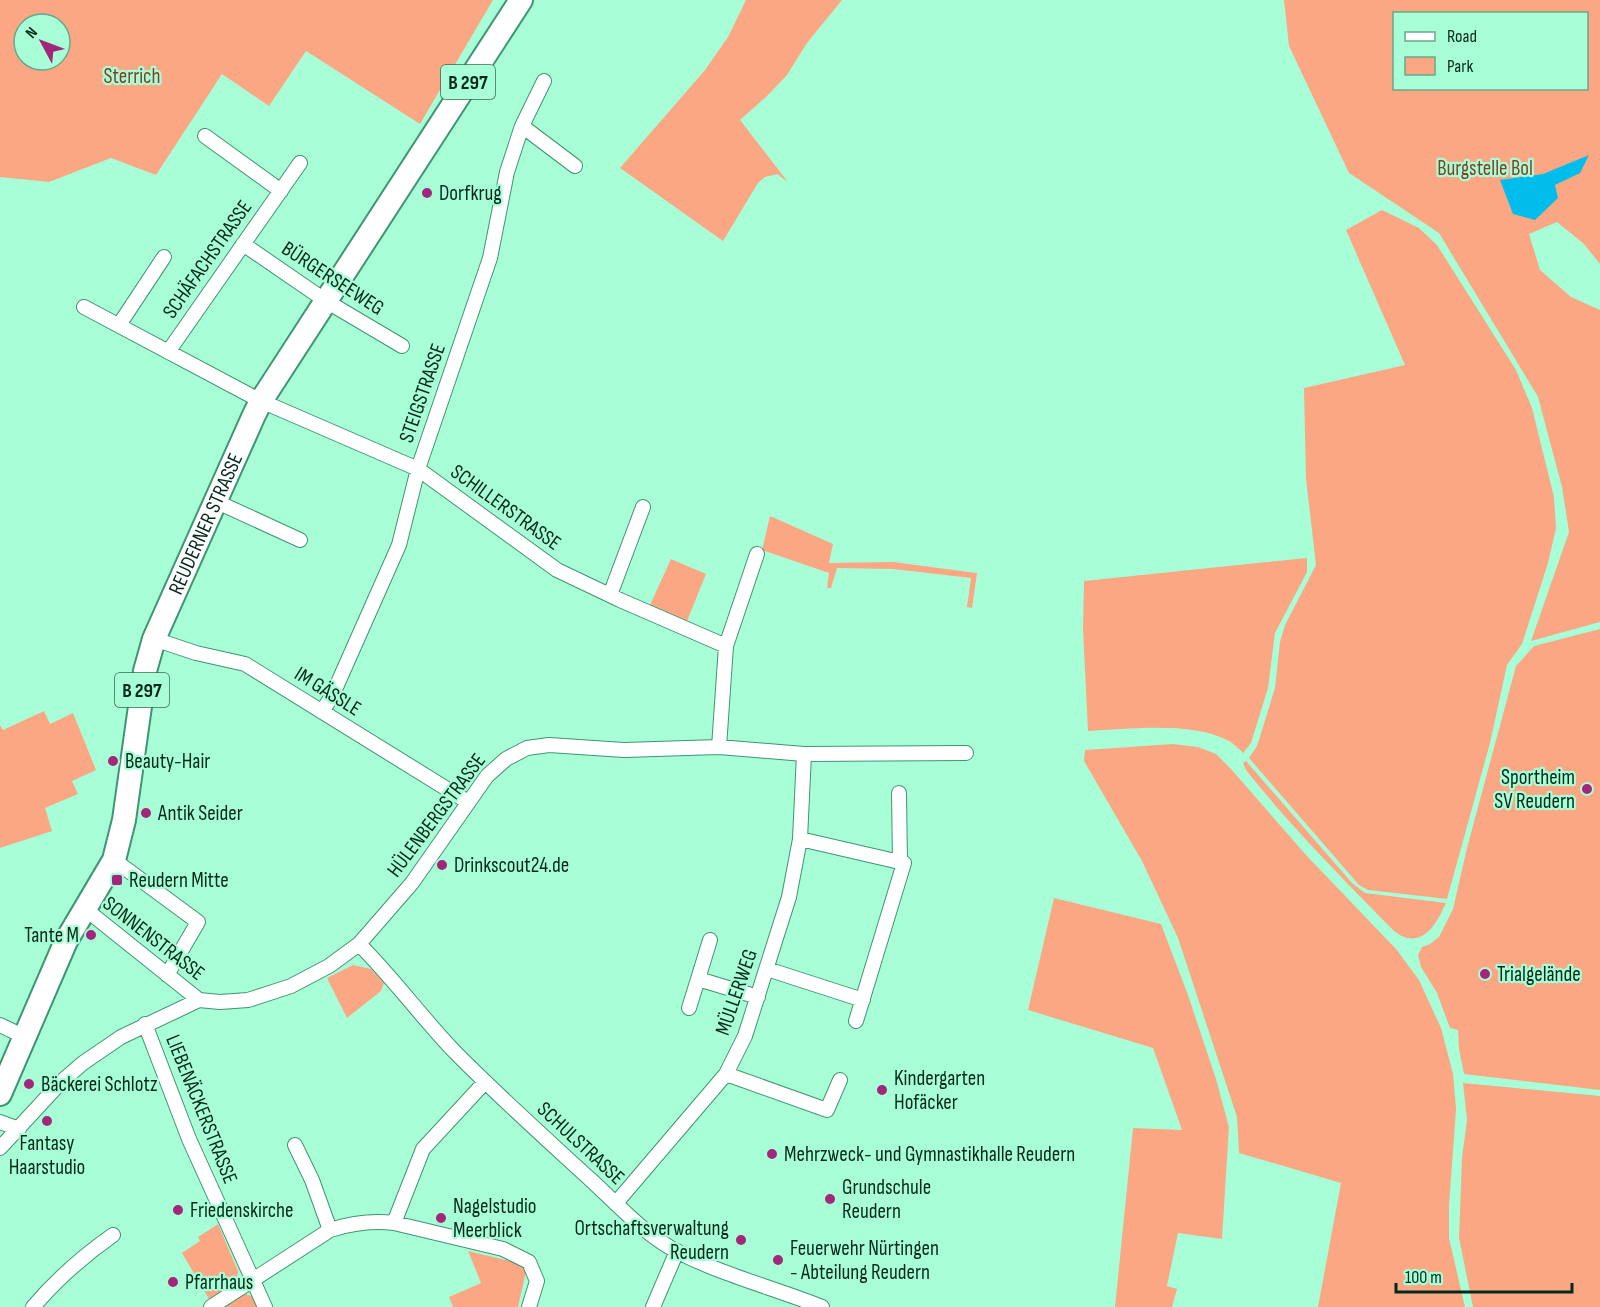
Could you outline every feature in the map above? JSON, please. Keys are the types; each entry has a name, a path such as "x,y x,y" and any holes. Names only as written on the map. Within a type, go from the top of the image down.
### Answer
{"main road":[{"name":"REUDERNER STRASSE","path":"0,1094 66,940 114,860 124,820 145,670 154,639 261,400 521,0"}],"street":[{"name":"STEIGSTRASSE","path":"322,712 333,694 399,545 418,469 490,258 507,172 522,126 544,81"},
{"path":"522,126 575,166"},
{"name":"SCHÄFACHSTRASSE","path":"205,136 281,191"},
{"name":"SCHÄFACHSTRASSE","path":"168,352 300,163"},
{"name":"BÜRGERSEEWEG","path":"243,244 326,301 402,346"},
{"path":"119,325 164,257"},
{"name":"SCHILLERSTRASSE","path":"84,307 261,400 418,469 557,570 726,646"},
{"path":"215,501 300,540"},
{"path":"610,595 643,507"},
{"path":"719,747 726,646 757,554"},
{"name":"IM GÄSSLE","path":"154,639 196,653 245,664 468,802"},
{"name":"HÜLENBERGSTRASSE","path":"0,1148 61,1082 121,1036 199,1000 220,1002 248,1000 291,986 329,966 358,944 412,883 487,776 506,759 527,748 549,745 624,750 719,747 804,754 966,753"},
{"name":"MÜLLERWEG","path":"616,1203 726,1074 745,1036 789,897 800,838 804,754"},
{"path":"899,793 900,862"},
{"path":"800,838 904,863 856,1021"},
{"path":"114,860 198,922 167,975"},
{"name":"SONNENSTRASSE","path":"84,908 199,1000"},
{"path":"689,1008 710,940"},
{"name":"SCHULSTRASSE","path":"358,944 379,964 432,1027 485,1082 657,1238 677,1251 822,1307"},
{"path":"767,969 863,1000"},
{"path":"698,979 758,997"},
{"name":"LIEBENÄCKERSTRASSE","path":"145,1024 189,1139 265,1307"},
{"path":"0,1025 26,1036"},
{"path":"726,1074 827,1110 840,1080"},
{"path":"394,1223 423,1149 485,1082"},
{"path":"0,1122 19,1129"},
{"path":"295,1145 312,1180 330,1230"},
{"path":"211,1307 330,1230 351,1223 378,1221 503,1249 529,1262 537,1281 529,1307"},
{"path":"33,1307 65,1272 84,1255 113,1235"},
{"path":"653,1307 677,1251"}],"green space":[{"name":"Sterrich","path":"0,0 493,0 420,124 306,51 269,106 222,74 156,175 111,158 49,182 0,177"},
{"path":"746,0 842,0 807,43 787,75 740,120 788,182 777,174 765,177 758,183 723,241 620,168 705,70 728,37"},
{"name":"Burgstelle Bol","path":"1284,0 1600,0 1600,264 1584,244 1557,222 1529,234 1540,270 1571,297 1600,310 1600,622 1531,641 1569,532 1562,487 1538,397 1439,233 1349,173 1289,46"},
{"path":"1382,210 1419,228 1437,245 1516,370 1532,408 1554,497 1556,528 1548,563 1522,644 1507,665 1490,743 1447,899 1368,890 1359,885 1249,758 1257,746 1275,688 1280,642 1285,625 1316,565 1306,479 1304,388 1405,365 1346,230"},
{"path":"770,516 833,544 829,563 893,562 977,573 972,608 967,607 971,578 893,569 837,568 831,588 827,588 829,573 762,550"},
{"path":"1307,558 1307,572 1275,633 1268,688 1251,743 1243,753 1229,741 1197,731 1141,728 1088,731 1083,629 1084,581"},
{"path":"671,559 706,574 687,621 650,605"},
{"path":"1600,629 1600,1090 1464,1074 1458,1030 1450,1028 1437,993 1421,967 1418,955 1422,947 1439,937 1453,909 1516,666 1534,646"},
{"path":"44,711 50,724 73,713 96,770 72,781 78,794 45,808 52,831 0,848 0,725 3,730"},
{"path":"1173,744 1198,747 1216,754 1306,855 1396,949 1419,980 1441,1028 1453,1074 1456,1109 1449,1238 1465,1307 1318,1307 1341,1183 1239,1153 1237,1117 1178,938 1142,861 1084,761 1085,750"},
{"path":"1246,761 1352,883 1365,893 1446,903 1432,928 1415,938 1405,937 1394,931 1281,812 1246,770 1243,763"},
{"path":"1054,898 1161,924 1216,1079 1229,1127 1222,1239 1178,1233 1167,1286 1177,1289 1172,1307 1115,1307 1133,1128 1182,1130 1153,1048 1028,1010"},
{"path":"353,965 371,969 384,983 381,991 347,1018 327,978"},
{"path":"1463,1083 1600,1096 1600,1307 1473,1307 1459,1238 1462,1157 1467,1120"},
{"path":"218,1224 238,1271 232,1284 209,1299 182,1253 200,1241 198,1237"},
{"path":"468,1251 518,1263 526,1272 518,1307 453,1307 449,1297 481,1283"},
{"path":"245,1294 254,1298 259,1307 224,1307"}],"water":[{"path":"1589,155 1580,173 1555,185 1558,198 1535,220 1513,214 1500,180 1543,174"}],"place":[{"name":"Dorfkrug","path":"427,193"},
{"name":"Beauty-Hair","path":"113,761"},
{"name":"Sportheim SV Reudern","path":"1587,789"},
{"name":"Antik Seider","path":"146,813"},
{"name":"Drinkscout24.de","path":"442,865"},
{"name":"Reudern Mitte","path":"117,880"},
{"name":"Tante M","path":"91,935"},
{"name":"Trialgelände","path":"1485,974"},
{"name":"Bäckerei Schlotz","path":"29,1084"},
{"name":"Kindergarten Hofäcker","path":"882,1090"},
{"name":"Fantasy Haarstudio","path":"47,1121"},
{"name":"Mehrzweck- und Gymnastikhalle Reudern","path":"772,1154"},
{"name":"Grundschule Reudern","path":"830,1199"},
{"name":"Friedenskirche","path":"178,1210"},
{"name":"Nagelstudio Meerblick","path":"441,1218"},
{"name":"Ortschaftsverwaltung Reudern","path":"741,1240"},
{"name":"Feuerwehr Nürtingen - Abteilung Reudern","path":"778,1260"},
{"name":"Pfarrhaus","path":"173,1282"}]}
